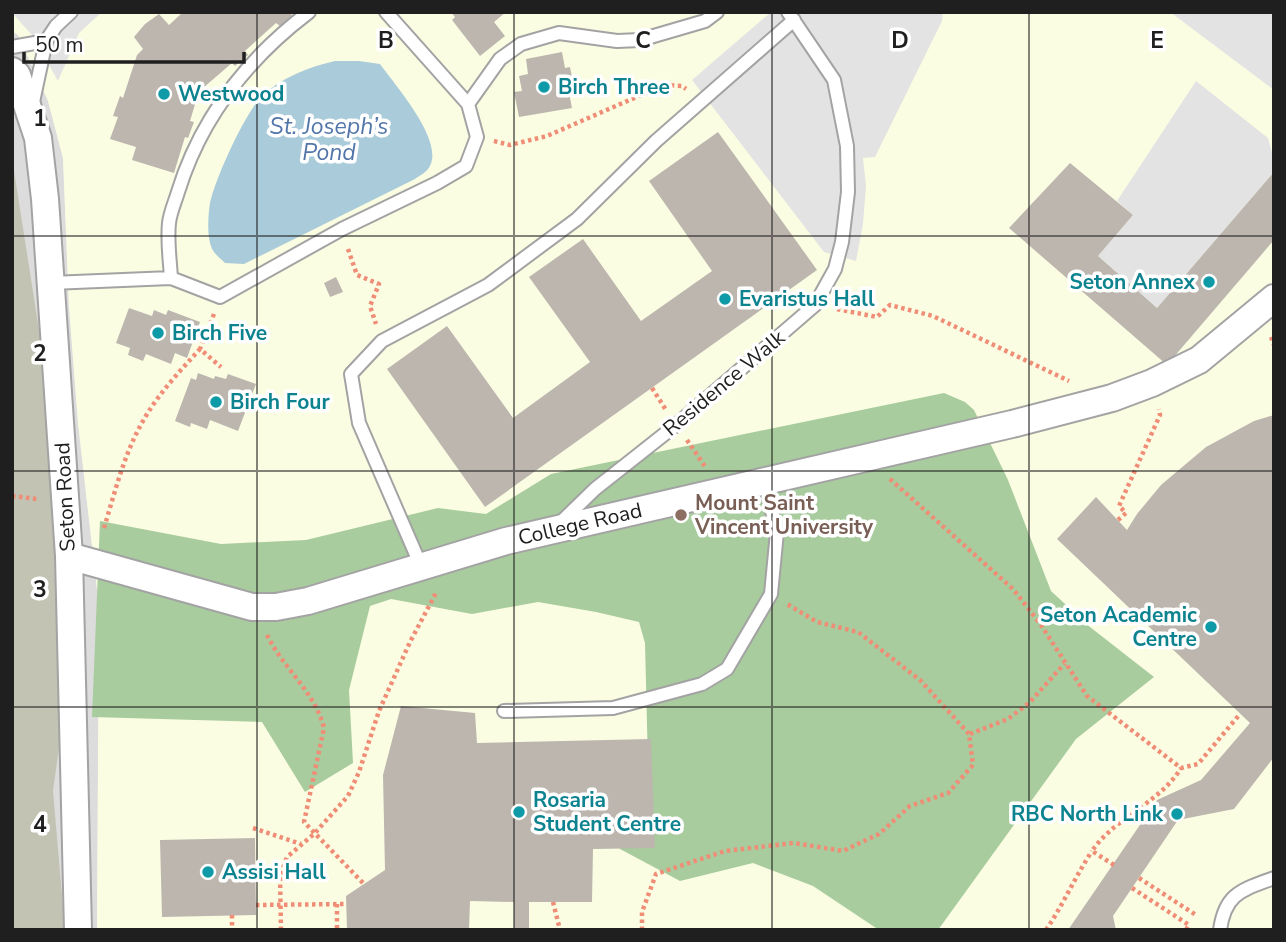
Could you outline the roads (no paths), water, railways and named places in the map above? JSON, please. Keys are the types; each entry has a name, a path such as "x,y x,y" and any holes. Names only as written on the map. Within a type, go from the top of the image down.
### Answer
{"street":[{"name":"Seton Road","path":"12,71 17,75 38,138 44,187 69,556 78,930"},
{"name":"College Road","path":"69,556 252,607 276,607 308,601 432,573 554,530 1112,398 1152,383 1199,360 1274,298"}],"lane":[{"path":"31,113 46,41 56,26 71,12"},
{"path":"171,278 169,223 184,172 208,124 234,82 262,51 309,12"},
{"path":"51,283 171,278 220,297 342,229 466,166 477,137 468,104 386,12"},
{"path":"468,104 500,59 521,44 559,33 617,41 640,40 705,21 717,12"},
{"path":"432,573 359,423 351,374 382,341 488,285 577,219 656,141 791,16"},
{"name":"Residence Walk","path":"554,530 595,489 676,425 815,305 835,269 842,242 848,192 847,146 834,80 791,16"},
{"path":"12,47 46,41"},
{"path":"503,711 613,708 702,684 727,670 771,594 777,532 765,482"},
{"path":"1220,930 1222,909 1239,892 1274,878"}],"water":[{"name":"St. Joseph’s Pond","path":"335,61 380,64 407,99 425,130 431,145 432,158 428,169 415,179 244,264 225,263 211,247 209,208 218,179 239,131 255,104 278,83 315,66"}],"place":[{"name":"Birch Three","path":"544,87"},
{"name":"Westwood","path":"164,94"},
{"name":"Seton Annex","path":"1209,282"},
{"name":"Evaristus Hall","path":"725,299"},
{"name":"Birch Five","path":"158,333"},
{"name":"Birch Four","path":"216,402"},
{"name":"Mount Saint Vincent University","path":"681,515"},
{"name":"Seton Academic Centre","path":"1211,627"},
{"name":"Rosaria Student Centre","path":"519,812"},
{"name":"RBC North Link","path":"1177,814"},
{"name":"Assisi Hall","path":"208,872"}]}
